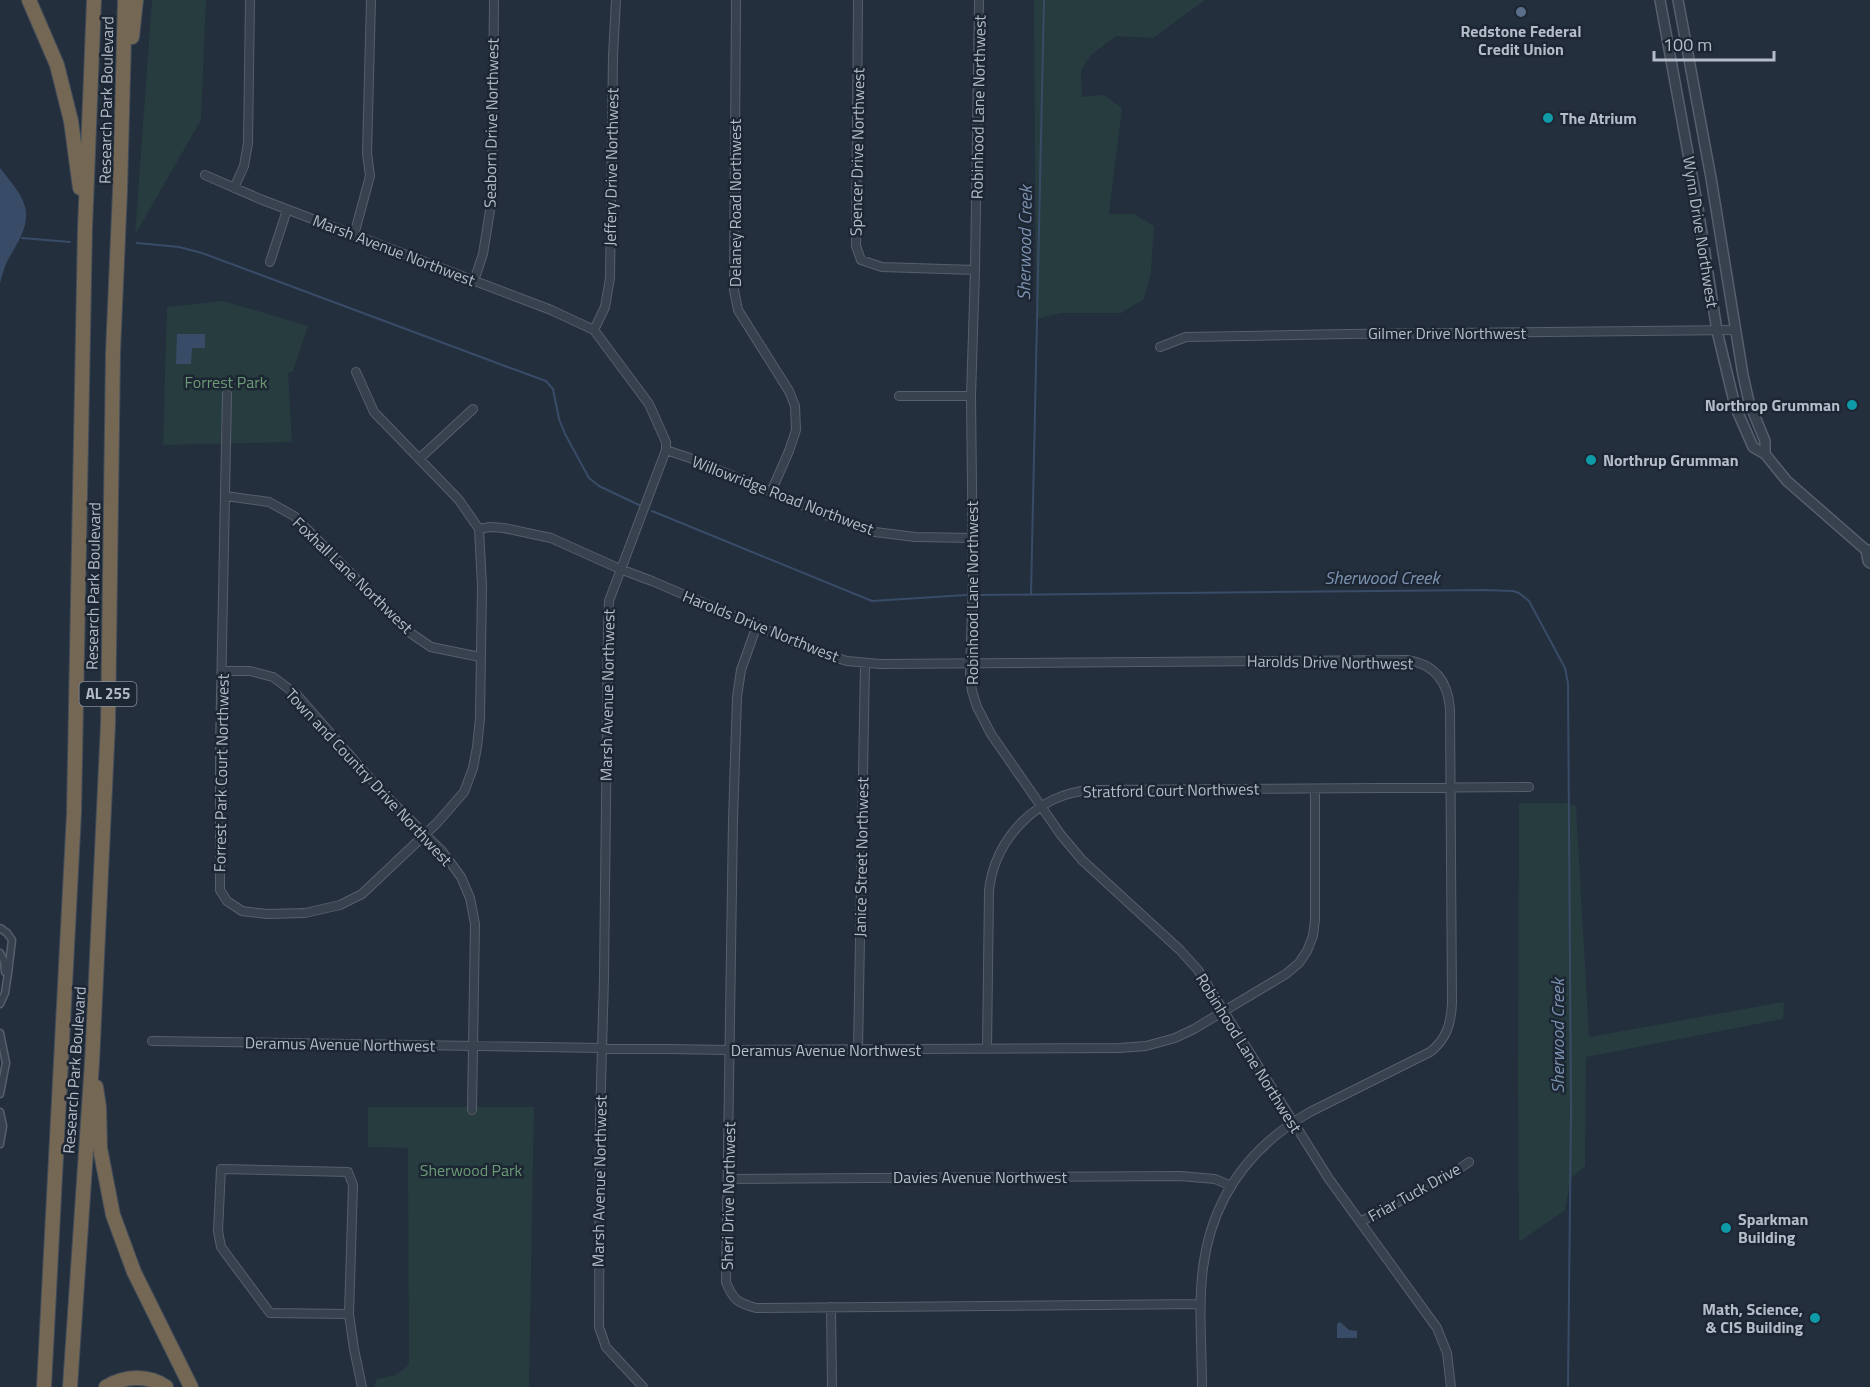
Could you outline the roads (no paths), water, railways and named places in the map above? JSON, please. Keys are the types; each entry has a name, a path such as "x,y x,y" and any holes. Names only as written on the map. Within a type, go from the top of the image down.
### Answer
{"highway":[{"path":"28,0 57,64 71,121 85,228"},
{"name":"Research Park Boulevard","path":"44,1387 74,813 85,228 94,0"},
{"name":"Research Park Boulevard","path":"70,1387 92,1063 108,724 113,352 125,0"},
{"path":"121,131 136,0"},
{"path":"92,1063 99,1107 100,1148 113,1215 134,1272 191,1387"},
{"path":"106,1387 122,1379 141,1378 152,1380 166,1387"}],"street":[{"path":"234,188 244,166 248,142 250,0"},
{"path":"354,235 370,176 368,153 371,0"},
{"name":"Seaborn Drive Northwest","path":"474,281 483,254 492,198 494,0"},
{"name":"Jeffery Drive Northwest","path":"594,330 605,307 610,278 616,0"},
{"name":"Delaney Road Northwest","path":"736,0 734,290 738,310 789,391 795,406 796,430 771,492"},
{"name":"Spencer Drive Northwest","path":"858,0 856,246 861,260 882,267 975,270"},
{"name":"Robinhood Lane Northwest","path":"979,0 971,396 973,538 970,663 972,691 980,714 998,745 1061,835 1082,860 1189,960 1205,980 1329,1179 1437,1328 1447,1353 1451,1387"},
{"name":"Wynn Drive Northwest","path":"1660,0 1698,208 1717,331 1735,406 1753,447 1765,454 1787,481 1868,550 1868,561 1870,562"},
{"name":"Wynn Drive Northwest","path":"1678,0 1711,178 1735,330 1749,402 1765,441 1765,454"},
{"name":"Marsh Avenue Northwest","path":"205,175 287,210 551,310 594,330 649,404 666,442 666,450 609,601 598,1262 599,1327 606,1347 643,1387"},
{"path":"270,262 287,210"},
{"name":"Gilmer Drive Northwest","path":"1160,347 1190,337 1735,330"},
{"path":"356,372 374,412 459,500 479,529"},
{"name":"Forrest Park Court Northwest","path":"227,394 219,871 220,890 227,901 242,911 267,914 305,914 340,905 362,894 425,834 464,792 473,768 480,718 482,586 479,529"},
{"path":"899,396 971,396"},
{"path":"419,459 473,409"},
{"name":"Willowridge Road Northwest","path":"666,450 828,516 875,532 915,537 973,538"},
{"name":"Foxhall Lane Northwest","path":"226,496 269,502 294,516 409,632 431,646 480,657"},
{"name":"Harolds Drive Northwest","path":"479,529 504,528 551,538 828,655 865,664 1413,661 1433,670 1443,681 1448,691 1450,709 1452,1003 1446,1035 1430,1052 1292,1122 1251,1158 1230,1186 1209,1234 1203,1268 1202,1387"},
{"name":"Sheri Drive Northwest","path":"757,625 741,670 737,697 726,1282 731,1295 742,1304 756,1308 1201,1304"},
{"name":"Janice Street Northwest","path":"858,1050 865,664"},
{"name":"Town and Country Drive Northwest","path":"222,671 250,671 273,677 297,695 382,792 442,851 461,877 470,898 475,924 472,1110"},
{"name":"Stratford Court Northwest","path":"987,1049 989,891 992,870 1009,837 1022,823 1041,807 1065,795 1083,790 1530,787"},
{"name":"Deramus Avenue Northwest","path":"152,1041 730,1050 1146,1046 1175,1038 1292,969 1303,958 1310,944 1315,920 1315,789"},
{"path":"0,928 8,933 12,940 5,993 0,1004"},
{"path":"0,953 4,961 5,972 8,974"},
{"path":"0,1033 6,1063 0,1094"},
{"path":"0,1112 3,1126 0,1144"},
{"name":"Friar Tuck Drive","path":"1360,1222 1453,1173 1469,1162"},
{"path":"349,1314 270,1313 221,1247 218,1231 221,1169 348,1172 353,1185 349,1314 362,1387"},
{"name":"Davies Avenue Northwest","path":"728,1179 1180,1176 1215,1179 1230,1186"},
{"path":"831,1307 832,1387"}],"water":[{"path":"0,168 20,195 24,203 26,219 22,234 7,262 0,283"},
{"path":"177,334 205,334 205,348 192,348 191,364 176,364"},
{"path":"1340,1322 1349,1330 1357,1331 1357,1338 1337,1338 1337,1324"}],"waterway":[{"name":"Sherwood Creek","path":"1031,594 1044,0"},
{"path":"22,238 70,242"},
{"path":"137,243 179,247 202,253 546,381 553,389 559,419 565,434 589,478 599,486 639,505"},
{"path":"652,511 872,601 966,595"},
{"name":"Sherwood Creek","path":"979,595 1484,590 1513,591 1529,601 1565,668 1568,683 1571,1111 1568,1387"}],"place":[{"name":"Redstone Federal Credit Union","path":"1521,12"},
{"name":"The Atrium","path":"1548,118"},
{"name":"Northrop Grumman","path":"1852,405"},
{"name":"Northrup Grumman","path":"1591,460"},
{"name":"Sparkman Building","path":"1726,1228"},
{"name":"Math, Science, & CIS Building","path":"1815,1318"}],"park label":[{"name":"Forrest Park","path":"226,382"},
{"name":"Sherwood Park","path":"471,1170"}]}
